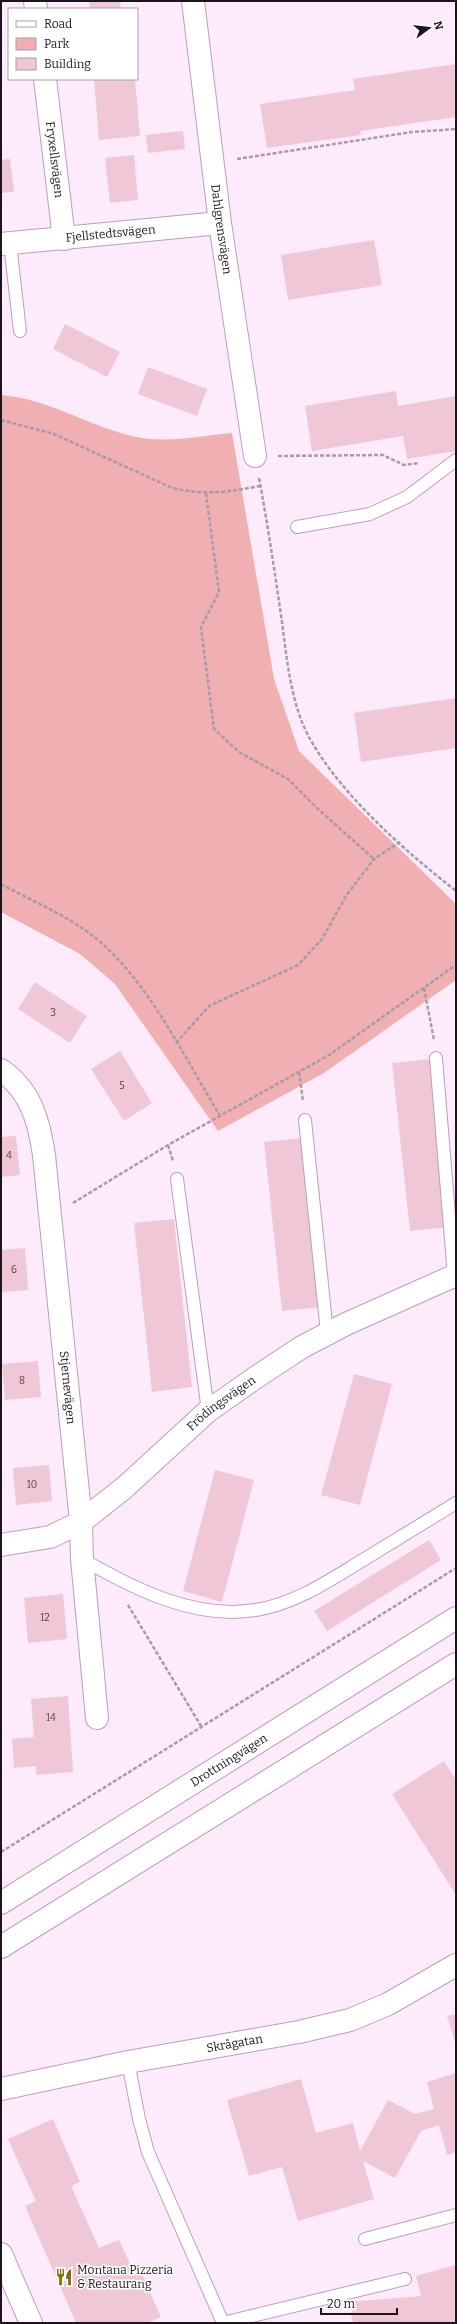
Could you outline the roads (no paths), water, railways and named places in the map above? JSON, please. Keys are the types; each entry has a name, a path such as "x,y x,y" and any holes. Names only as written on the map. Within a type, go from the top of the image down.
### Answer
{"street":[{"name":"Dahlgrensvägen","path":"193,1 220,223 255,456"},
{"name":"Fryxellsvägen","path":"44,80 64,239"},
{"name":"Fjellstedtsvägen","path":"5,244 220,223"},
{"name":"Stjernevägen","path":"1,1070 25,1094 39,1123 50,1216 81,1522 82,1559 97,1718"},
{"name":"Frödingsvägen","path":"1,1545 50,1537 81,1522 124,1488 208,1411 302,1347 455,1275"},
{"name":"Drottningvägen","path":"1,1903 456,1618"},
{"path":"1,1947 456,1664"},
{"name":"Skrågatan","path":"1,2089 128,2062 298,2032 350,2020 388,2004 456,1965"},
{"path":"1,2254 31,2323"}],"lane":[{"path":"5,244 20,331"},
{"path":"297,527 370,514 408,497 456,460"},
{"path":"436,1058 455,1275"},
{"path":"305,1120 328,1334"},
{"path":"177,1179 208,1411"},
{"path":"82,1559 108,1574 154,1596 198,1608 234,1611 256,1610 282,1603 328,1581 456,1503"},
{"path":"128,2062 139,2119 148,2152 223,2323 405,2279"},
{"path":"365,2239 456,2215"}],"place":[{"name":"Montana Pizzeria & Restaurang","path":"64,2277"}]}
